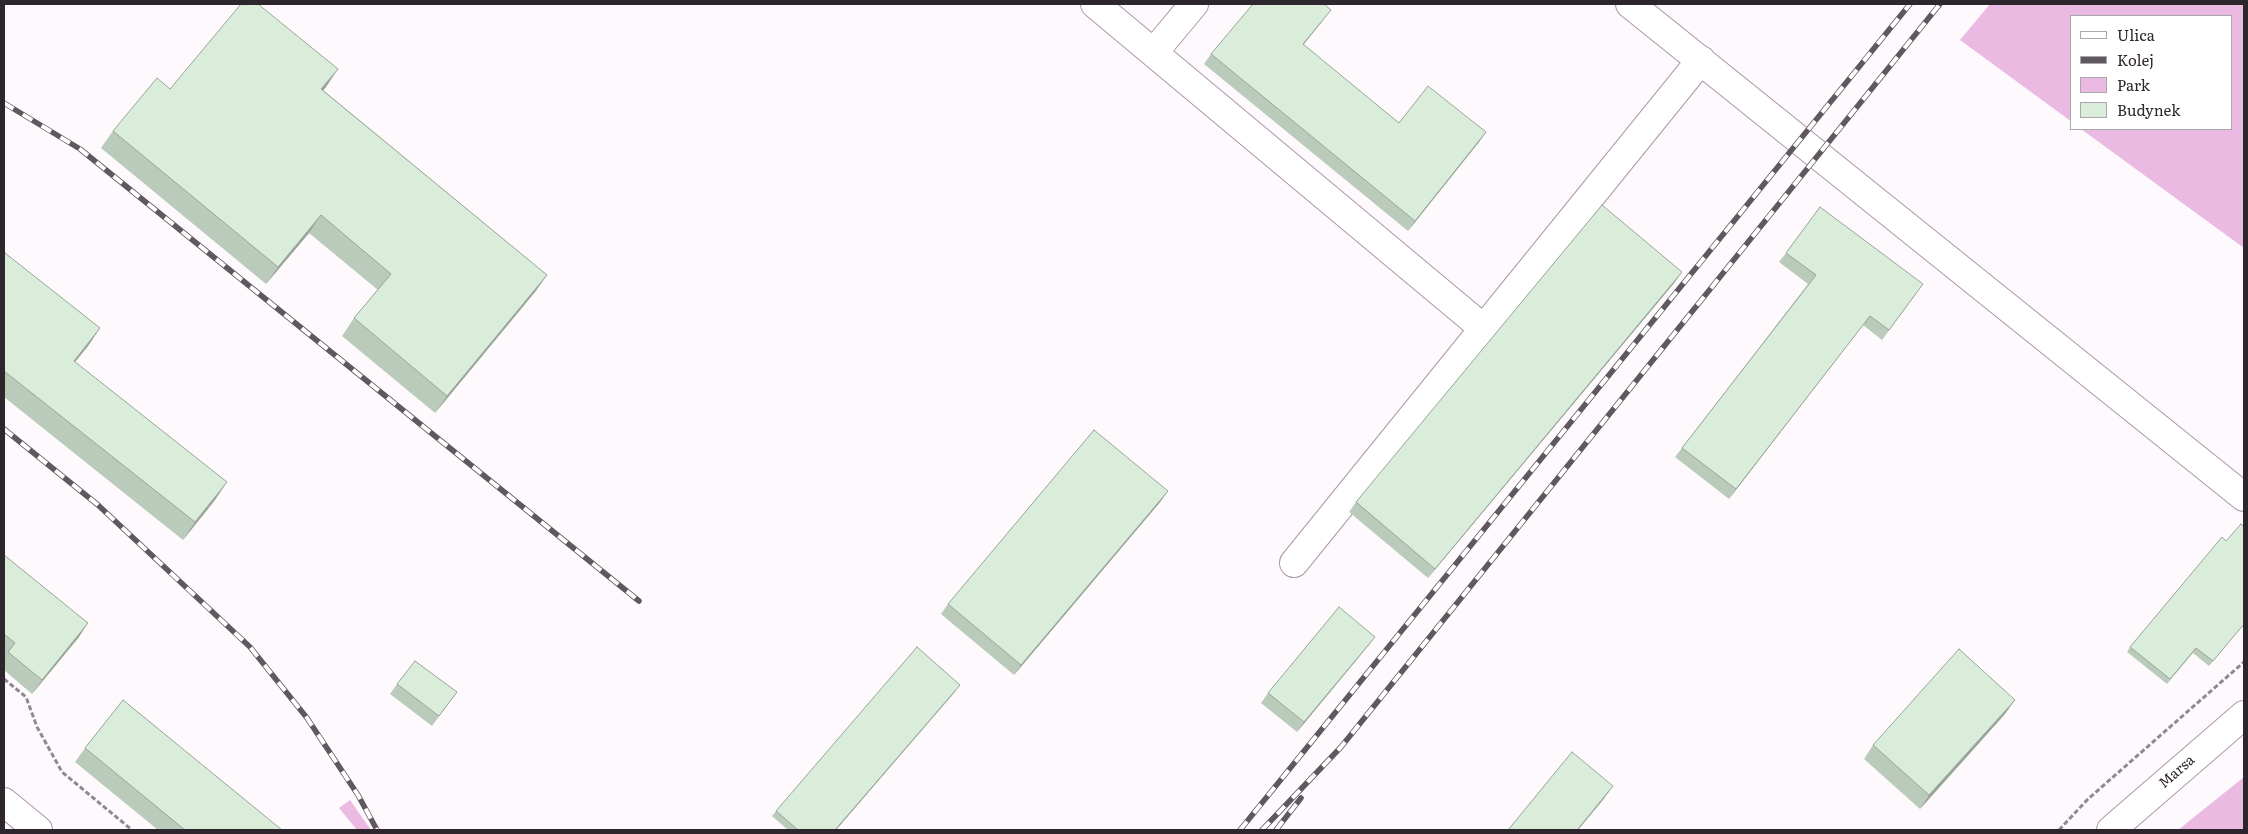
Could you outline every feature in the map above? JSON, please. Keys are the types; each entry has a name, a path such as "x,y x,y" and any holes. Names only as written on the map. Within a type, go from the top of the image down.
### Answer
{"main road":[{"path":"1095,4 1483,328"},
{"path":"1154,52 1194,4"},
{"path":"1630,4 2244,497"},
{"path":"1294,563 1701,60"},
{"name":"Marsa","path":"2111,830 2244,715"},
{"path":"4,802 38,830"}],"path":[{"path":"2059,830 2088,799 2244,662"},
{"path":"4,679 26,697 37,727 62,772 132,830"}],"green space":[{"path":"1990,4 2244,4 2244,248 2082,130 2233,130 2233,15 2070,15 2070,121 1960,40"},
{"path":"2244,777 2244,830 2178,830"},
{"path":"350,800 371,830 357,830 339,808"}],"building":[{"path":"241,4 258,4 338,69 321,89 547,275 447,396 354,318 391,274 321,215 278,267 113,131 157,78 170,89"},
{"path":"1253,4 1324,4 1331,10 1303,44 1399,123 1428,86 1486,132 1415,221 1211,54"},
{"path":"1602,205 1682,272 1435,569 1356,502"},
{"path":"1820,207 1923,284 1889,330 1870,316 1736,489 1682,448 1816,275 1786,253"},
{"path":"5,253 100,328 74,361 227,482 195,522 4,371"},
{"path":"1094,430 1168,491 1021,665 948,604"},
{"path":"2241,524 2244,527 2244,624 2213,661 2196,648 2170,679 2130,647 2222,537 2226,541"},
{"path":"4,555 88,623 42,680 8,652 15,643 4,634"},
{"path":"1339,607 1375,637 1304,722 1268,693"},
{"path":"917,647 960,685 835,830 798,830 776,811"},
{"path":"1959,649 2015,700 1929,795 1873,745"},
{"path":"415,661 457,692 439,716 397,684"},
{"path":"123,700 282,830 185,830 85,748"},
{"path":"1572,752 1613,786 1577,830 1508,830"}],"railway":[{"path":"1240,830 1910,4"},
{"path":"1262,830 1341,747 1940,4"},
{"path":"4,103 80,149 639,601"},
{"path":"4,429 98,505 250,647 307,718 358,795 377,830"},
{"path":"1276,830 1301,798"}]}
